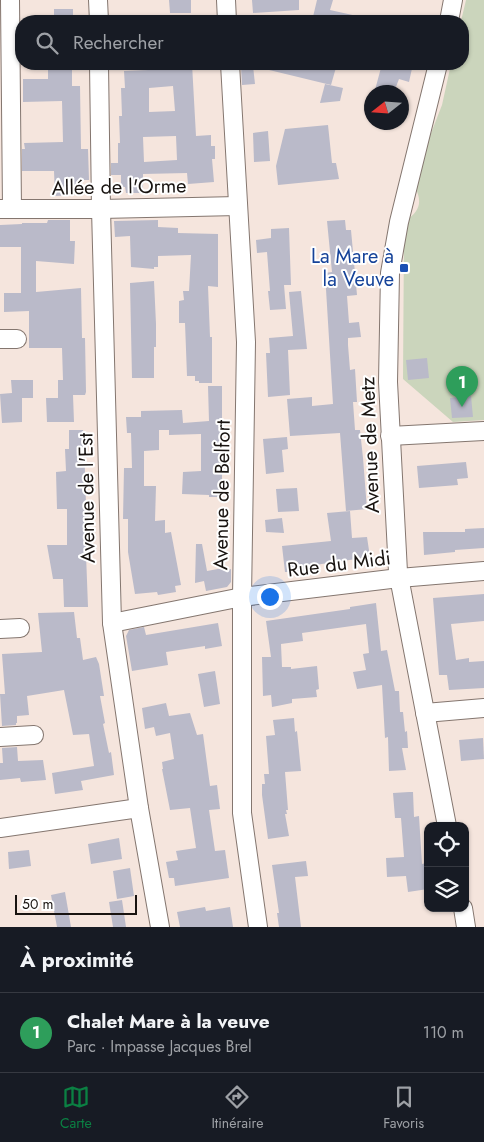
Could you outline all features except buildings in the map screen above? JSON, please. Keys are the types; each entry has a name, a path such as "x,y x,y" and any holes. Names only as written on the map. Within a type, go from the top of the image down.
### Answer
{"street":[{"path":"6,209 5,93 10,0"},
{"path":"98,0 99,15"},
{"path":"226,0 227,15"},
{"path":"450,15 453,0"},
{"name":"Avenue de l'Est","path":"99,70 112,623 139,808 160,927"},
{"name":"Avenue de Belfort","path":"230,70 246,342 242,597 242,813 258,927"},
{"name":"Avenue de Metz","path":"437,70 399,222 390,273 388,382 399,578 446,822"},
{"name":"Allée de l'Orme","path":"6,209 238,206"},
{"path":"390,436 484,431"},
{"name":"Rue du Midi","path":"112,623 242,597 399,578 484,572"},
{"path":"0,629 20,628"},
{"path":"425,713 484,708"},
{"path":"0,737 34,735"},
{"path":"0,828 139,808"},
{"path":"464,912 466,927"}],"green space":[{"path":"466,0 484,0 484,420 453,422 403,379 404,233 405,221 418,208 418,193 412,182 442,105 450,70 469,70 469,15 462,15"}],"place":[{"name":"La Mare à la Veuve","path":"404,268"},
{"name":"Chalet Mare à la veuve","path":"462,407"}]}
